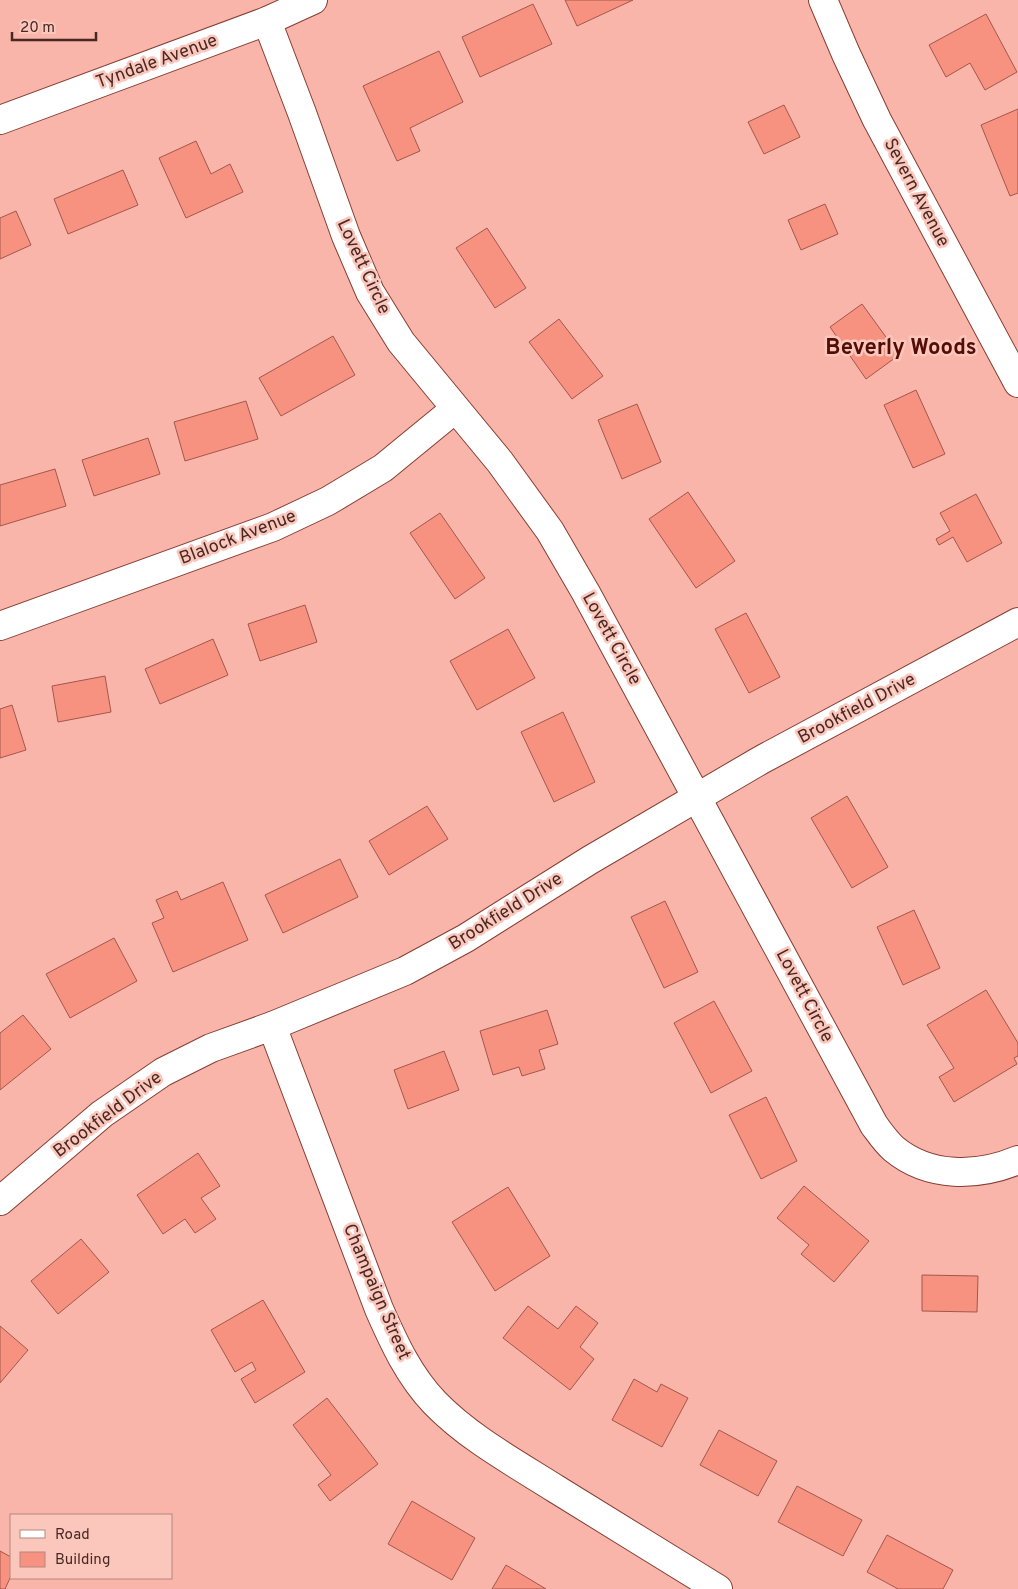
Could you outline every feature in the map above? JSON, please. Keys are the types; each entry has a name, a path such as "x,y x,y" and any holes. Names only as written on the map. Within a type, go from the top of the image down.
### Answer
{"street":[{"name":"Tyndale Avenue","path":"0,120 267,21 313,0"},
{"name":"Severn Avenue","path":"824,0 846,54 877,120 1018,383"},
{"name":"Lovett Circle","path":"267,21 346,236 370,292 401,342 500,462 550,531 586,593 874,1125 892,1147 903,1156 924,1166 952,1172 970,1172 1004,1166 1018,1160"},
{"name":"Blalock Avenue","path":"0,626 273,526 328,501 383,468 455,409"},
{"name":"Brookfield Drive","path":"0,1201 102,1114 163,1072 211,1048 272,1026 405,971 466,938 590,860 761,760 1018,622"},
{"name":"Champaign Street","path":"272,1026 379,1309 400,1355 412,1375 435,1403 448,1415 501,1455 718,1589"}],"building":[{"path":"565,0 633,0 577,26"},
{"path":"533,4 552,44 480,77 462,37"},
{"path":"986,14 1017,72 985,90 970,63 946,77 929,45"},
{"path":"439,51 463,102 410,128 420,151 397,161 363,86"},
{"path":"784,105 800,137 764,154 748,122"},
{"path":"1018,109 1018,193 1010,196 981,125"},
{"path":"196,141 211,174 230,164 243,192 186,218 159,158"},
{"path":"123,170 138,205 68,234 54,199"},
{"path":"825,204 838,234 801,250 788,220"},
{"path":"16,211 31,245 0,259 0,218"},
{"path":"487,228 526,288 495,308 456,248"},
{"path":"862,304 899,355 866,379 830,327"},
{"path":"559,319 603,376 572,399 529,342"},
{"path":"333,336 355,375 281,416 259,378"},
{"path":"916,390 945,454 913,468 884,405"},
{"path":"246,401 258,439 185,461 174,422"},
{"path":"637,404 661,462 622,479 598,420"},
{"path":"148,438 160,474 94,496 82,460"},
{"path":"55,469 66,506 0,526 0,485"},
{"path":"688,492 735,561 696,588 649,519"},
{"path":"976,494 1002,543 967,562 953,537 939,545 936,539 950,531 940,513"},
{"path":"440,513 485,578 455,599 410,533"},
{"path":"305,605 317,642 260,661 248,624"},
{"path":"746,613 780,677 749,693 715,629"},
{"path":"508,629 535,678 477,710 450,661"},
{"path":"213,639 228,675 160,704 145,669"},
{"path":"105,676 111,712 58,722 52,686"},
{"path":"12,705 26,750 0,758 0,709"},
{"path":"563,712 595,782 554,802 521,732"},
{"path":"847,796 888,867 852,888 811,818"},
{"path":"427,806 448,839 389,875 369,841"},
{"path":"340,859 358,897 283,933 265,895"},
{"path":"223,882 248,940 173,972 152,923 164,918 156,900 177,891 181,900"},
{"path":"665,901 698,972 664,988 631,917"},
{"path":"914,910 940,968 903,985 877,927"},
{"path":"114,938 137,981 70,1018 46,974"},
{"path":"986,990 1018,1043 1018,1056 1014,1058 1017,1064 954,1102 939,1077 954,1068 927,1025"},
{"path":"714,1001 752,1071 711,1093 674,1023"},
{"path":"547,1010 558,1044 539,1050 545,1069 522,1076 519,1067 493,1075 480,1031"},
{"path":"23,1015 51,1049 0,1090 0,1033"},
{"path":"444,1051 459,1090 408,1109 394,1070"},
{"path":"766,1097 797,1161 761,1179 729,1115"},
{"path":"198,1153 220,1186 201,1198 216,1219 195,1233 185,1219 163,1234 137,1195"},
{"path":"804,1186 869,1241 834,1282 801,1254 809,1245 777,1218"},
{"path":"508,1187 550,1256 495,1291 452,1222"},
{"path":"81,1239 109,1272 58,1314 31,1281"},
{"path":"922,1275 978,1276 977,1312 922,1311"},
{"path":"263,1300 305,1372 255,1403 241,1379 256,1370 252,1362 235,1372 211,1330"},
{"path":"528,1306 558,1329 576,1306 598,1323 580,1347 594,1359 570,1390 503,1338"},
{"path":"0,1326 28,1350 0,1383"},
{"path":"634,1379 657,1392 661,1384 688,1398 662,1447 612,1420"},
{"path":"327,1398 378,1464 330,1501 318,1485 331,1475 293,1425"},
{"path":"719,1430 777,1461 758,1496 700,1465"},
{"path":"797,1486 862,1520 843,1556 778,1522"},
{"path":"412,1501 475,1538 452,1580 388,1544"},
{"path":"887,1535 953,1570 943,1589 898,1589 867,1572"},
{"path":"0,1551 10,1556 10,1578 5,1589 0,1589"},
{"path":"506,1565 546,1589 492,1589"}],"district":[{"name":"Beverly Woods","path":"901,348"}]}
